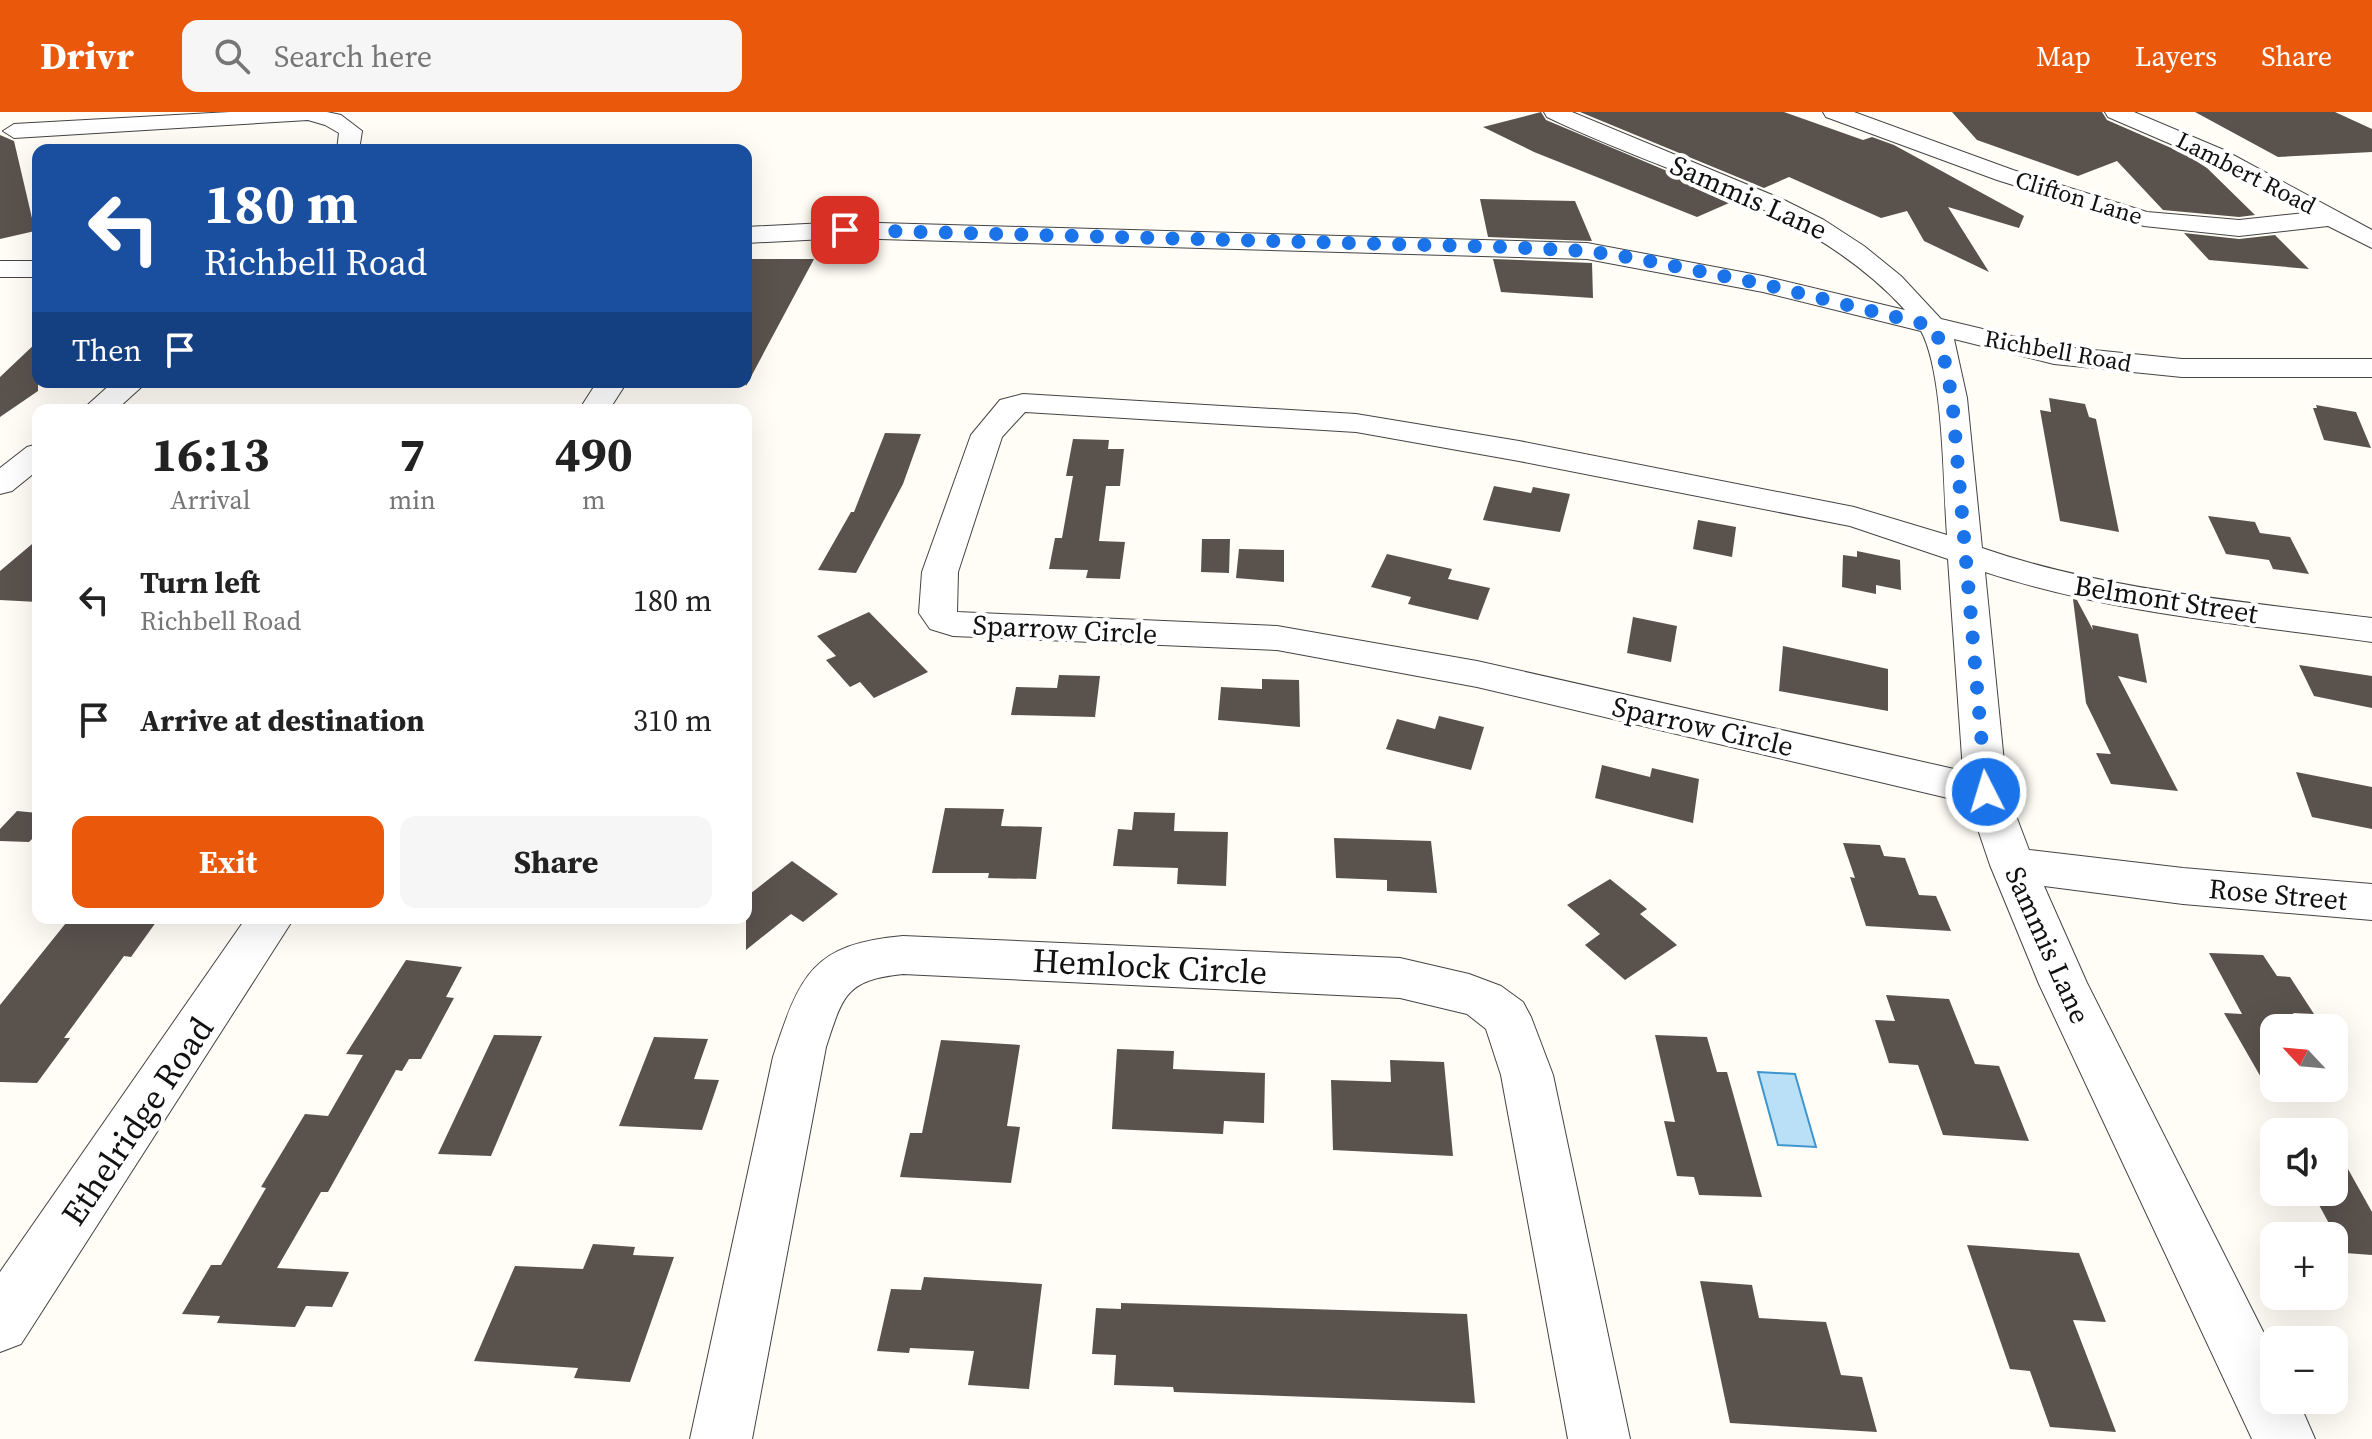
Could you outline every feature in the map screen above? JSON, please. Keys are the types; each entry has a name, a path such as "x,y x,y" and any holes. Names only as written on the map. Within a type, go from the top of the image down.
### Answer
{"street":[{"name":"Sammis Lane","path":"1555,112 1791,211 1842,240 1907,296 1932,326 1941,343 1952,398 1986,792 2012,865 2063,984 2284,1439"},
{"name":"Clifton Lane","path":"1834,112 2019,179 2144,219 2239,228 2333,218"},
{"name":"Lambert Road","path":"2116,112 2216,155 2372,240"},
{"path":"7,131 106,127 275,113 308,114 333,120 351,131 349,144"},
{"path":"68,144 71,140 106,127"},
{"path":"7,131 52,144"},
{"name":"Richbell Road","path":"752,235 845,230 1587,251 1763,284 2054,355 2128,364 2372,368"},
{"path":"0,269 32,269"},
{"path":"104,404 124,388"},
{"name":"Sparrow Circle","path":"1964,551 1906,530 1854,517 1519,451 1356,423 1023,403 1011,407 987,435 940,572 938,613 943,621 953,624 1277,638 1477,674 1986,792"},
{"path":"0,484 32,459"},
{"name":"Belmont Street","path":"1964,551 2042,578 2111,594 2372,630"},
{"name":"Rose Street","path":"2012,865 2183,886 2372,902"},
{"name":"Ethelridge Road","path":"0,1323 267,924"},
{"name":"Hemlock Circle","path":"721,1439 798,1057 810,1017 841,970 869,959 903,955 1400,978 1484,1000 1506,1017 1527,1075 1599,1439"}],"water":[{"path":"1758,1072 1795,1074 1816,1147 1778,1145"}],"building":[{"path":"1541,112 1546,120 1736,200 1697,217 1534,152 1483,127"},
{"path":"1580,112 1784,112 1863,140 1872,137 1894,145 2024,216 2019,228 1948,207 1989,272 1924,241 1907,211 1881,218 1789,177 1764,188"},
{"path":"1952,112 2102,112 2107,120 2185,154 2207,168 2255,215 2239,217 2163,210 2117,161 2078,176 1977,140"},
{"path":"2195,112 2335,112 2372,129 2372,152 2278,157"},
{"path":"0,135 14,141 32,218 32,232 0,239"},
{"path":"1480,199 1575,201 1592,241 1488,237"},
{"path":"2184,233 2239,239 2275,235 2309,269 2209,260"},
{"path":"752,259 814,259 752,375"},
{"path":"1493,259 1592,263 1593,298 1501,292"},
{"path":"32,347 32,388 38,388 38,391 0,417 0,377"},
{"path":"2049,398 2085,404 2089,417 2096,419 2119,532 2060,521 2040,410 2051,412"},
{"path":"2316,405 2356,412 2371,448 2324,440 2313,408 2317,408"},
{"path":"885,433 921,434 903,484 856,573 818,570 851,512 854,512"},
{"path":"1073,439 1109,440 1108,449 1124,449 1120,486 1106,486 1099,541 1125,542 1120,579 1086,578 1088,570 1049,569 1055,538 1062,538 1073,476 1066,476"},
{"path":"1494,486 1531,493 1533,487 1570,494 1560,532 1483,520"},
{"path":"2208,516 2255,522 2260,533 2290,537 2309,574 2273,569 2269,560 2226,554"},
{"path":"1698,520 1736,527 1732,557 1693,549"},
{"path":"1202,539 1230,539 1229,573 1201,572"},
{"path":"32,544 32,602 0,600 0,571"},
{"path":"1239,549 1284,550 1284,582 1236,578"},
{"path":"1857,551 1900,560 1901,590 1876,585 1876,594 1842,587 1843,555 1857,557"},
{"path":"1387,554 1452,569 1448,579 1490,588 1478,620 1408,604 1411,597 1371,587"},
{"path":"2073,599 2077,600 2093,630 2092,625 2138,634 2147,683 2118,676 2178,791 2111,784 2096,753 2111,754 2086,703"},
{"path":"869,612 928,672 874,698 860,682 850,687 826,660 836,656 817,636"},
{"path":"1633,617 1677,626 1671,662 1627,653"},
{"path":"1783,646 1888,669 1888,711 1779,691"},
{"path":"2299,665 2372,676 2372,708 2314,696"},
{"path":"1059,675 1100,676 1095,717 1011,715 1016,687 1057,688"},
{"path":"1262,679 1299,680 1300,727 1218,720 1221,687 1262,689"},
{"path":"1439,716 1484,727 1471,770 1386,749 1397,719 1435,729"},
{"path":"1602,765 1650,777 1652,768 1699,779 1693,823 1595,798"},
{"path":"2296,772 2372,787 2372,829 2312,817"},
{"path":"945,808 1004,809 1001,826 1042,827 1036,879 988,878 989,873 932,873"},
{"path":"17,811 32,812 32,839 29,842 0,841 0,829"},
{"path":"1134,812 1175,813 1174,831 1228,832 1226,886 1177,884 1178,868 1113,866 1118,829 1132,830"},
{"path":"1334,838 1431,841 1437,893 1387,891 1387,880 1336,878"},
{"path":"1843,843 1880,845 1884,856 1905,858 1919,895 1936,896 1951,931 1866,926"},
{"path":"792,861 838,894 803,922 791,914 746,950 746,924 752,924 752,892"},
{"path":"1610,879 1647,909 1640,914 1677,945 1625,980 1585,945 1600,934 1567,905"},
{"path":"65,924 155,924 131,957 124,956 64,1038 70,1038 37,1083 0,1082 0,1005"},
{"path":"2209,953 2263,955 2277,976 2290,977 2314,1014 2260,1014 2260,1076 2224,1013 2242,1014"},
{"path":"406,960 462,967 446,997 454,998 421,1059 409,1059 402,1071 396,1070 328,1192 321,1192 277,1268 349,1272 332,1307 306,1306 295,1327 217,1323 220,1316 182,1314 211,1265 221,1265 266,1188 261,1187 305,1114 328,1116 363,1055 346,1054"},
{"path":"1886,995 1949,999 1975,1064 1999,1066 2029,1141 1943,1135 1918,1065 1889,1063 1875,1020 1895,1021"},
{"path":"494,1035 542,1036 491,1156 438,1154"},
{"path":"1655,1035 1707,1037 1717,1072 1727,1072 1762,1197 1699,1195 1694,1177 1677,1176 1664,1121 1675,1122"},
{"path":"654,1037 708,1039 694,1079 719,1080 702,1130 619,1126"},
{"path":"941,1040 1020,1045 1007,1126 1020,1127 1011,1183 900,1177 910,1133 922,1133"},
{"path":"1117,1049 1174,1051 1173,1069 1265,1073 1264,1123 1224,1121 1223,1134 1112,1129"},
{"path":"1390,1060 1444,1062 1453,1156 1333,1150 1331,1080 1391,1082"},
{"path":"2348,1169 2372,1212 2372,1255 2348,1253 2348,1222 2328,1222 2320,1206 2348,1206"},
{"path":"593,1244 635,1247 633,1255 674,1257 630,1382 574,1378 578,1368 474,1361 515,1266 583,1269"},
{"path":"1967,1245 2079,1253 2106,1322 2073,1320 2116,1432 2050,1427 2030,1371 2010,1369"},
{"path":"924,1277 1042,1284 1029,1389 968,1385 974,1351 910,1348 909,1353 877,1351 891,1289 921,1290"},
{"path":"1700,1281 1752,1285 1759,1318 1826,1322 1841,1375 1862,1377 1877,1432 1730,1423"},
{"path":"1121,1303 1467,1314 1475,1403 1174,1392 1173,1387 1114,1385 1116,1355 1092,1354 1096,1308 1121,1309"}],"route":[{"path":"845,230 1587,251 1763,284 1932,326 1941,343 1952,398 1986,792"}]}
